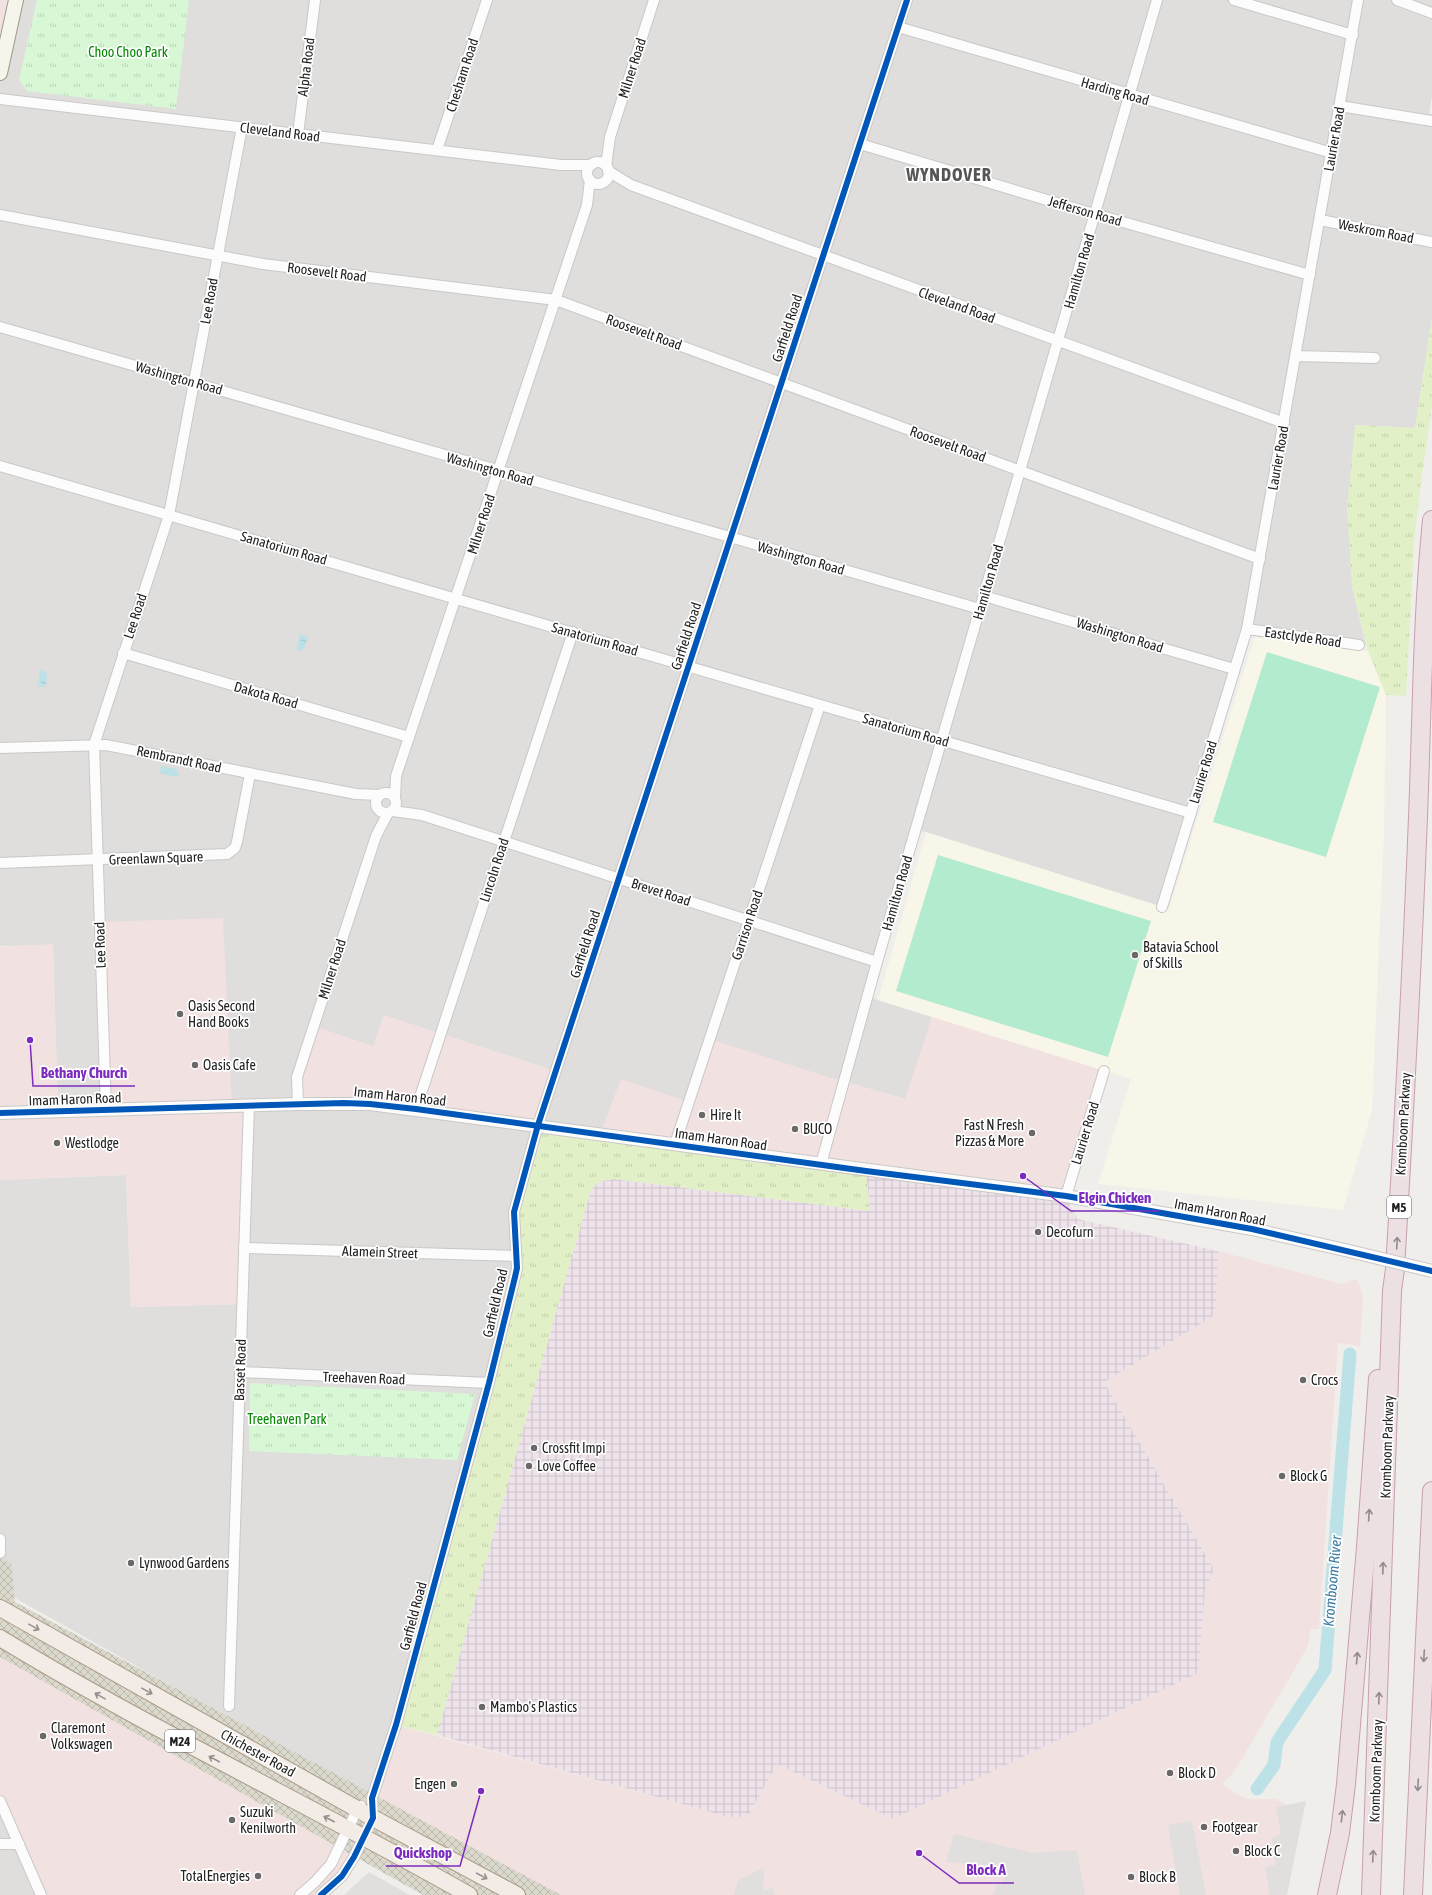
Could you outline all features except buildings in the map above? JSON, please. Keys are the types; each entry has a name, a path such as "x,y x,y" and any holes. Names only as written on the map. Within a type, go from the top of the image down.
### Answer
{"highway":[{"name":"Kromboom Parkway","path":"1371,1895 1392,1291 1396,1261 1407,1062 1418,826 1427,564 1432,520"},
{"path":"1327,1895 1340,1833 1346,1784 1366,1547 1376,1394 1382,1346 1392,1291"},
{"path":"1413,1895 1432,1491"}],"main road":[{"path":"0,73 16,0"},
{"name":"Chichester Road","path":"0,1608 358,1808 373,1818 517,1895"},
{"name":"Chichester Road","path":"0,1638 54,1671 204,1754 364,1837 469,1895"}],"street":[{"name":"Alpha Road","path":"298,134 315,0"},
{"name":"Chesham Road","path":"437,150 486,0"},
{"name":"Milner Road","path":"607,169 610,137 654,0"},
{"name":"Garfield Road","path":"321,1895 342,1876 373,1818 372,1798 396,1725 489,1382 515,1277 516,1256 514,1212 538,1125 907,0"},
{"name":"Hamilton Road","path":"821,1164 877,962 1157,0"},
{"path":"1234,0 1353,35"},
{"name":"Laurier Road","path":"1162,907 1247,629 1358,0"},
{"path":"1397,0 1432,12"},
{"name":"Harding Road","path":"898,27 1332,153"},
{"name":"Cleveland Road","path":"0,99 561,165 593,164"},
{"path":"1340,106 1432,121"},
{"name":"Lee Road","path":"106,1110 94,744 169,515 242,127"},
{"name":"Milner Road","path":"593,164 610,137"},
{"name":"Jefferson Road","path":"860,144 1095,214 1310,275"},
{"path":"601,163 607,169 608,176 602,182 595,183 589,178 588,170 593,164 601,163"},
{"name":"Cleveland Road","path":"561,165 589,178"},
{"name":"Cleveland Road","path":"607,169 631,185 1284,423"},
{"name":"Milner Road","path":"298,1104 297,1078 299,1071 386,803 410,737 587,205 589,178"},
{"name":"Cleveland Road","path":"602,182 631,185"},
{"name":"Milner Road","path":"587,205 602,182"},
{"name":"Roosevelt Road","path":"0,215 263,264 556,300 1260,559"},
{"name":"Weskrom Road","path":"1320,220 1432,242"},
{"name":"Washington Road","path":"0,327 980,609"},
{"path":"1295,356 1375,358"},
{"name":"Sanatorium Road","path":"0,466 1191,813"},
{"name":"Washington Road","path":"984,596 1234,669"},
{"name":"Eastclyde Road","path":"1247,629 1359,645"},
{"name":"Lincoln Road","path":"416,1109 573,632"},
{"name":"Dakota Road","path":"123,653 410,737"},
{"name":"Garrison Road","path":"674,1144 820,705"},
{"name":"Rembrandt Road","path":"0,748 94,744 110,745 356,794 386,803"},
{"name":"Greenlawn Square","path":"0,864 227,854 235,848 237,842 250,774"},
{"name":"Brevet Road","path":"386,803 877,962"},
{"name":"Laurier Road","path":"1066,1196 1104,1070"},
{"name":"Imam Haron Road","path":"0,1113 298,1104 370,1104 416,1109 1066,1196 1252,1229 1432,1271"},
{"name":"Basset Road","path":"228,1706 249,1105"},
{"name":"Alamein Street","path":"244,1248 516,1256"},
{"name":"Treehaven Road","path":"240,1372 489,1382"},
{"path":"0,1539 0,1553"},
{"path":"300,1895 315,1882 331,1864 358,1808 372,1798"},
{"path":"0,1801 41,1895"},
{"path":"0,1844 19,1844"}],"shaded area":[{"path":"0,0 16,0 0,73"},
{"path":"16,0 1432,0 1432,97 1429,113 1432,114 1432,318 1415,428 1356,425 1352,587 1366,645 1247,630 1162,907 916,829 868,997 932,1017 906,1099 831,1078 689,1102 600,1134 517,1268 372,1798 15,1598 0,1579 0,1180 126,1175 131,1307 242,1304 106,1110 58,1111 53,945 0,946 0,73"},
{"name":"Batavia School of Skills","path":"1255,636 1368,651 1386,695 1384,829 1372,1110 1343,1210 1098,1184 1131,1079 878,1000 926,832 1169,909"},
{"path":"223,918 232,1106 249,1105 243,1304 131,1307 126,1175 0,1180 0,947 53,944 58,1111 105,1110 100,922"},
{"path":"384,1015 556,1071 538,1125 298,1104 299,1071 314,1026 373,1046"},
{"path":"932,1017 1104,1071 1066,1196 600,1134 621,1079 689,1102 710,1039 831,1078 905,1099"},
{"path":"866,1171 1066,1196 1077,1219 1218,1251 1216,1304 1212,1317 1104,1382 1214,1569 1205,1590 1198,1673 893,1819 777,1764 750,1813 741,1817 728,1817 437,1735 571,1259 591,1190 594,1186 600,1181 615,1179 870,1211"},
{"path":"1218,1251 1342,1284 1357,1279 1363,1296 1360,1346 1338,1343 1319,1629 1311,1629 1308,1646 1234,1772 1222,1784 1242,1797 1248,1799 1277,1799 1286,1805 1280,1895 517,1895 372,1798 396,1725 728,1817 741,1817 753,1809 777,1764 893,1819 1197,1673 1205,1590 1214,1568 1104,1382 1212,1317 1216,1304"},
{"path":"0,1558 11,1563 15,1602 561,1895 423,1895 0,1657"},
{"path":"0,1638 354,1857 321,1895 41,1895 0,1801"},
{"path":"0,1801 41,1895 0,1895"},
{"path":"1306,1801 1287,1895 1268,1895 1270,1894 1265,1868 1275,1865 1272,1838 1281,1834 1276,1807"},
{"path":"1192,1821 1206,1895 1180,1895 1168,1825"},
{"path":"954,1834 1033,1853 1077,1850 1085,1895 993,1895 997,1884 1002,1885 1006,1871 986,1865 946,1862"},
{"path":"764,1868 763,1891 772,1888 775,1895 734,1895 738,1880"},
{"path":"369,1872 410,1895 344,1895"}],"green space":[{"name":"Choo Choo Park","path":"37,0 189,0 176,109 27,91 19,80"},
{"path":"1432,318 1432,406 1414,544 1406,696 1386,695 1368,651 1352,587 1347,510 1355,425 1415,428"},
{"path":"1267,652 1380,687 1326,857 1213,822"},
{"path":"938,855 1151,921 1108,1057 896,991"},
{"path":"538,1125 866,1171 870,1211 615,1179 602,1181 596,1184 591,1190 437,1735 396,1725 515,1277 514,1225"},
{"name":"Treehaven Park","path":"250,1383 475,1394 457,1460 249,1451"}],"water":[{"path":"300,634 308,637 304,649 299,651 297,647"},
{"path":"40,669 47,675 46,687 38,686"},
{"path":"161,766 177,769 179,774 176,777 160,773"}],"waterway":[{"name":"Kromboom River","path":"1257,1789 1274,1765 1277,1742 1325,1670 1350,1354"}],"cycle path":[{"path":"321,1895 342,1876 354,1857 373,1818 372,1798 396,1725 489,1383 515,1277 517,1268 514,1212 538,1125 907,0"},
{"path":"0,1113 344,1103 416,1109 866,1171 1066,1196 1252,1229 1432,1271"}],"place":[{"name":"Batavia School of Skills","path":"1135,955"},
{"name":"Oasis Second Hand Books","path":"180,1014"},
{"name":"Bethany Church","path":"30,1040"},
{"name":"Oasis Cafe","path":"195,1065"},
{"name":"Hire It","path":"702,1115"},
{"name":"BUCO","path":"795,1129"},
{"name":"Fast N Fresh Pizzas & More","path":"1032,1133"},
{"name":"Westlodge","path":"57,1143"},
{"name":"Elgin Chicken","path":"1023,1176"},
{"name":"Decofurn","path":"1038,1232"},
{"name":"Crocs","path":"1303,1380"},
{"name":"Crossfit Impi","path":"534,1448"},
{"name":"Love Coffee","path":"529,1466"},
{"name":"Block G","path":"1282,1476"},
{"name":"Lynwood Gardens","path":"131,1563"},
{"name":"Mambo's Plastics","path":"482,1707"},
{"name":"Claremont Volkswagen","path":"43,1736"},
{"name":"Block D","path":"1170,1773"},
{"name":"Engen","path":"454,1784"},
{"name":"Quickshop","path":"481,1791"},
{"name":"Suzuki Kenilworth","path":"232,1820"},
{"name":"Footgear","path":"1204,1827"},
{"name":"Block C","path":"1236,1851"},
{"name":"Block A","path":"919,1853"},
{"name":"TotalEnergies","path":"258,1876"},
{"name":"Block B","path":"1131,1877"}],"district":[{"name":"WYNDOVER","path":"949,174"}]}
